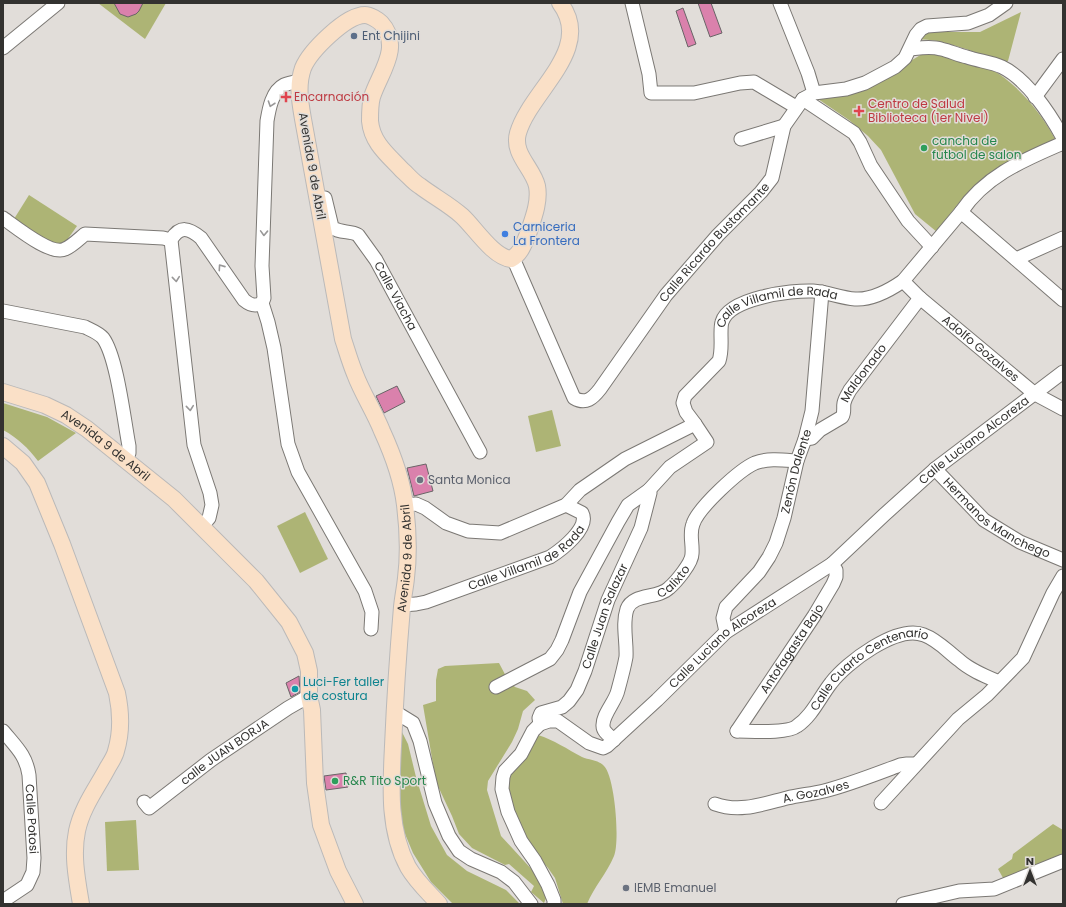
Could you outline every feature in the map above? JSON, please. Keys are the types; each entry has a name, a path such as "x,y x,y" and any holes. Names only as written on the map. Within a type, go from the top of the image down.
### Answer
{"main road":[{"path":"514,258 524,243 536,207 538,196 534,176 519,153 518,133 532,105 564,60 568,49 569,23 565,10 560,3"},
{"name":"Avenida 9 de Abril","path":"439,904 418,882 408,867 400,847 394,824 391,774 394,713 402,605 408,557 408,532 405,505 401,482 393,458 355,374 343,339 300,97 300,81 303,69 313,52 329,34 347,22 366,15 381,23 386,30 390,42 389,59 372,96 370,121 373,135 385,154 418,186 434,195 461,215 495,251 507,258 514,258"},
{"name":"Avenida 9 de Abril","path":"3,392 45,405 66,415 87,429 174,498 256,581 289,622 305,653 309,670 309,696 312,710 315,783 321,824 338,871 355,904"},
{"path":"3,446 23,463 37,483 68,559 118,693 121,714 116,752 86,806 77,830 75,857 81,904"}],"street":[{"path":"3,48 58,3"},
{"path":"632,3 649,74 650,93 694,93 740,83 754,82 799,103 854,133 872,166 908,221 932,247"},
{"path":"799,103 814,93 846,89 865,83 894,67 905,58 916,35 921,29 927,26 968,23 989,15 1006,3"},
{"path":"783,4 808,72 814,93"},
{"path":"910,49 940,48 960,56 1002,67 1017,76 1036,97 1053,120 1063,138"},
{"path":"1036,97 1063,60"},
{"path":"300,81 283,85 278,91 270,108 267,122 262,266 264,298 262,303 273,342 288,444 298,472 365,591 372,612 371,629"},
{"name":"Calle Ricardo Bustamante","path":"514,258 574,398 583,402 594,397 609,378 666,295 718,235 761,192 772,178 784,126 799,103"},
{"path":"741,139 784,126"},
{"name":"Calle Villamil de Rada","path":"402,605 426,602 550,557 566,546 581,527 584,518 582,513 566,504 580,490 625,459 695,424 686,412 683,403 685,396 720,361 721,322 727,314 736,307 762,297 796,292 822,292 855,299 865,298 894,287 903,281 978,191 995,177 1024,161 1063,143"},
{"name":"Calle Viacha","path":"309,154 317,166 332,227 339,231 354,232 358,235 376,260 480,452"},
{"path":"961,212 1063,300"},
{"path":"3,218 46,247 56,251 64,250 85,234 163,238 172,240"},
{"path":"202,526 209,518 212,505 210,493 194,445 172,240 177,232 182,230 192,231 201,238 244,300 249,304 254,305 262,303"},
{"path":"1016,259 1063,238"},
{"name":"Adolfo Gozalves","path":"903,281 920,298 1035,394 1063,409"},
{"name":"Zenón Dalente","path":"726,632 723,618 726,608 759,572 769,558 784,518 797,461 812,410 822,292"},
{"name":"Maldonado","path":"804,439 812,438 820,430 842,417 844,413 843,405 850,390 920,298"},
{"path":"3,311 85,327 102,337 108,346 117,380 129,446 129,453 126,460"},
{"name":"Calle Luciano Alcoreza","path":"540,724 549,721 558,721 580,738 596,747 603,748 614,740 657,700 726,632 832,564 935,470 1063,372"},
{"path":"496,687 550,658 557,650 580,592 628,505 649,490 670,467 707,442 695,424"},
{"name":"Calixto","path":"614,740 606,733 603,726 608,711 617,696 626,657 625,626 627,609 632,602 639,598 661,594 679,577 692,555 691,533 693,523 698,514 729,482 754,463 770,460 797,461"},
{"name":"Hermanos Manchego","path":"935,470 984,520 1020,542 1063,560"},
{"name":"Calle Juan Salazar","path":"540,724 539,718 542,713 562,707 569,702 577,690 586,670 608,600 641,528 650,493 649,490"},
{"path":"405,505 416,504 425,508 446,523 468,531 500,533 566,504"},
{"name":"Antofagasta Bajo","path":"737,731 814,616 833,584 836,577 836,570 832,564"},
{"path":"881,802 958,719 987,695 1023,658 1063,576"},
{"name":"Calle Cuarto Centenario","path":"737,731 786,730 797,727 840,673 860,656 885,640 902,635 918,633 924,634 934,640 965,665 999,682"},
{"name":"calle JUAN BORJA","path":"144,802 149,808 211,760 288,708 309,696"},
{"path":"394,713 400,714 413,723 420,741 435,803 450,836 460,851 471,858 501,872 514,882 531,904"},
{"path":"540,724 533,731 521,754 505,771 502,782 508,812 515,828 548,885 554,900 554,904"},
{"name":"Calle Potosi","path":"3,731 20,751 27,763 30,775 34,858 33,872 27,885 3,901"},
{"name":"A. Gozalves","path":"714,804 723,807 750,808 790,797 824,791 900,765 915,764"},
{"path":"903,904 959,890 994,889 1063,861"}],"green space":[{"path":"98,3 166,3 145,39"},
{"path":"1021,12 1008,61 1005,63 948,44 936,41 917,40 923,32 980,32"},
{"path":"927,51 963,59 995,71 1025,96 1042,118 1055,139 1017,157 982,179 964,197 937,232 915,214 881,150 868,136 849,120 818,99 828,93 899,68"},
{"path":"29,195 77,226 65,243 55,245 14,219"},
{"path":"3,403 47,417 76,433 38,461 13,436 3,430"},
{"path":"552,410 561,446 536,452 528,416"},
{"path":"305,512 328,559 300,573 277,526"},
{"path":"499,663 508,680 515,687 527,691 535,700 523,711 518,729 512,742 488,781 487,790 501,836 535,873 547,896 544,903 531,892 534,886 509,864 505,865 472,848 459,834 436,782 423,705 436,701 436,680 438,669 445,666"},
{"path":"402,732 408,744 416,777 431,826 447,855 467,871 506,890 520,904 453,904 431,882 413,853 403,829 400,804"},
{"path":"538,735 555,742 582,757 597,761 604,766 608,772 614,796 617,838 616,849 611,862 587,904 563,904 555,878 537,855 526,846 500,781"},
{"path":"136,820 139,870 107,871 105,822"},
{"path":"1053,824 1063,830 1063,861 1007,885 998,869 1012,859 1013,854"}],"building":[{"path":"114,3 143,3 136,14 128,17 120,14"},
{"path":"698,3 711,3 722,33 710,37"},
{"path":"683,8 696,44 688,47 676,11"},
{"path":"397,386 405,402 384,413 376,396"},
{"name":"Santa Monica","path":"426,464 433,491 414,496 407,468"},
{"name":"Luci-Fer taller de costura","path":"299,676 300,692 291,697 286,683"},
{"name":"R&R Tito Sport","path":"346,773 348,787 326,790 324,776"}],"place":[{"name":"Ent Chijini","path":"354,36"},
{"name":"Encarnación","path":"286,97"},
{"name":"Centro de Salud Biblioteca (1er Nivel)","path":"859,111"},
{"name":"cancha de futbol de salon","path":"924,148"},
{"name":"Carniceria La Frontera","path":"505,234"},
{"name":"Santa Monica","path":"420,480"},
{"name":"Luci-Fer taller de costura","path":"295,689"},
{"name":"R&R Tito Sport","path":"335,781"},
{"name":"IEMB Emanuel","path":"626,888"}]}
